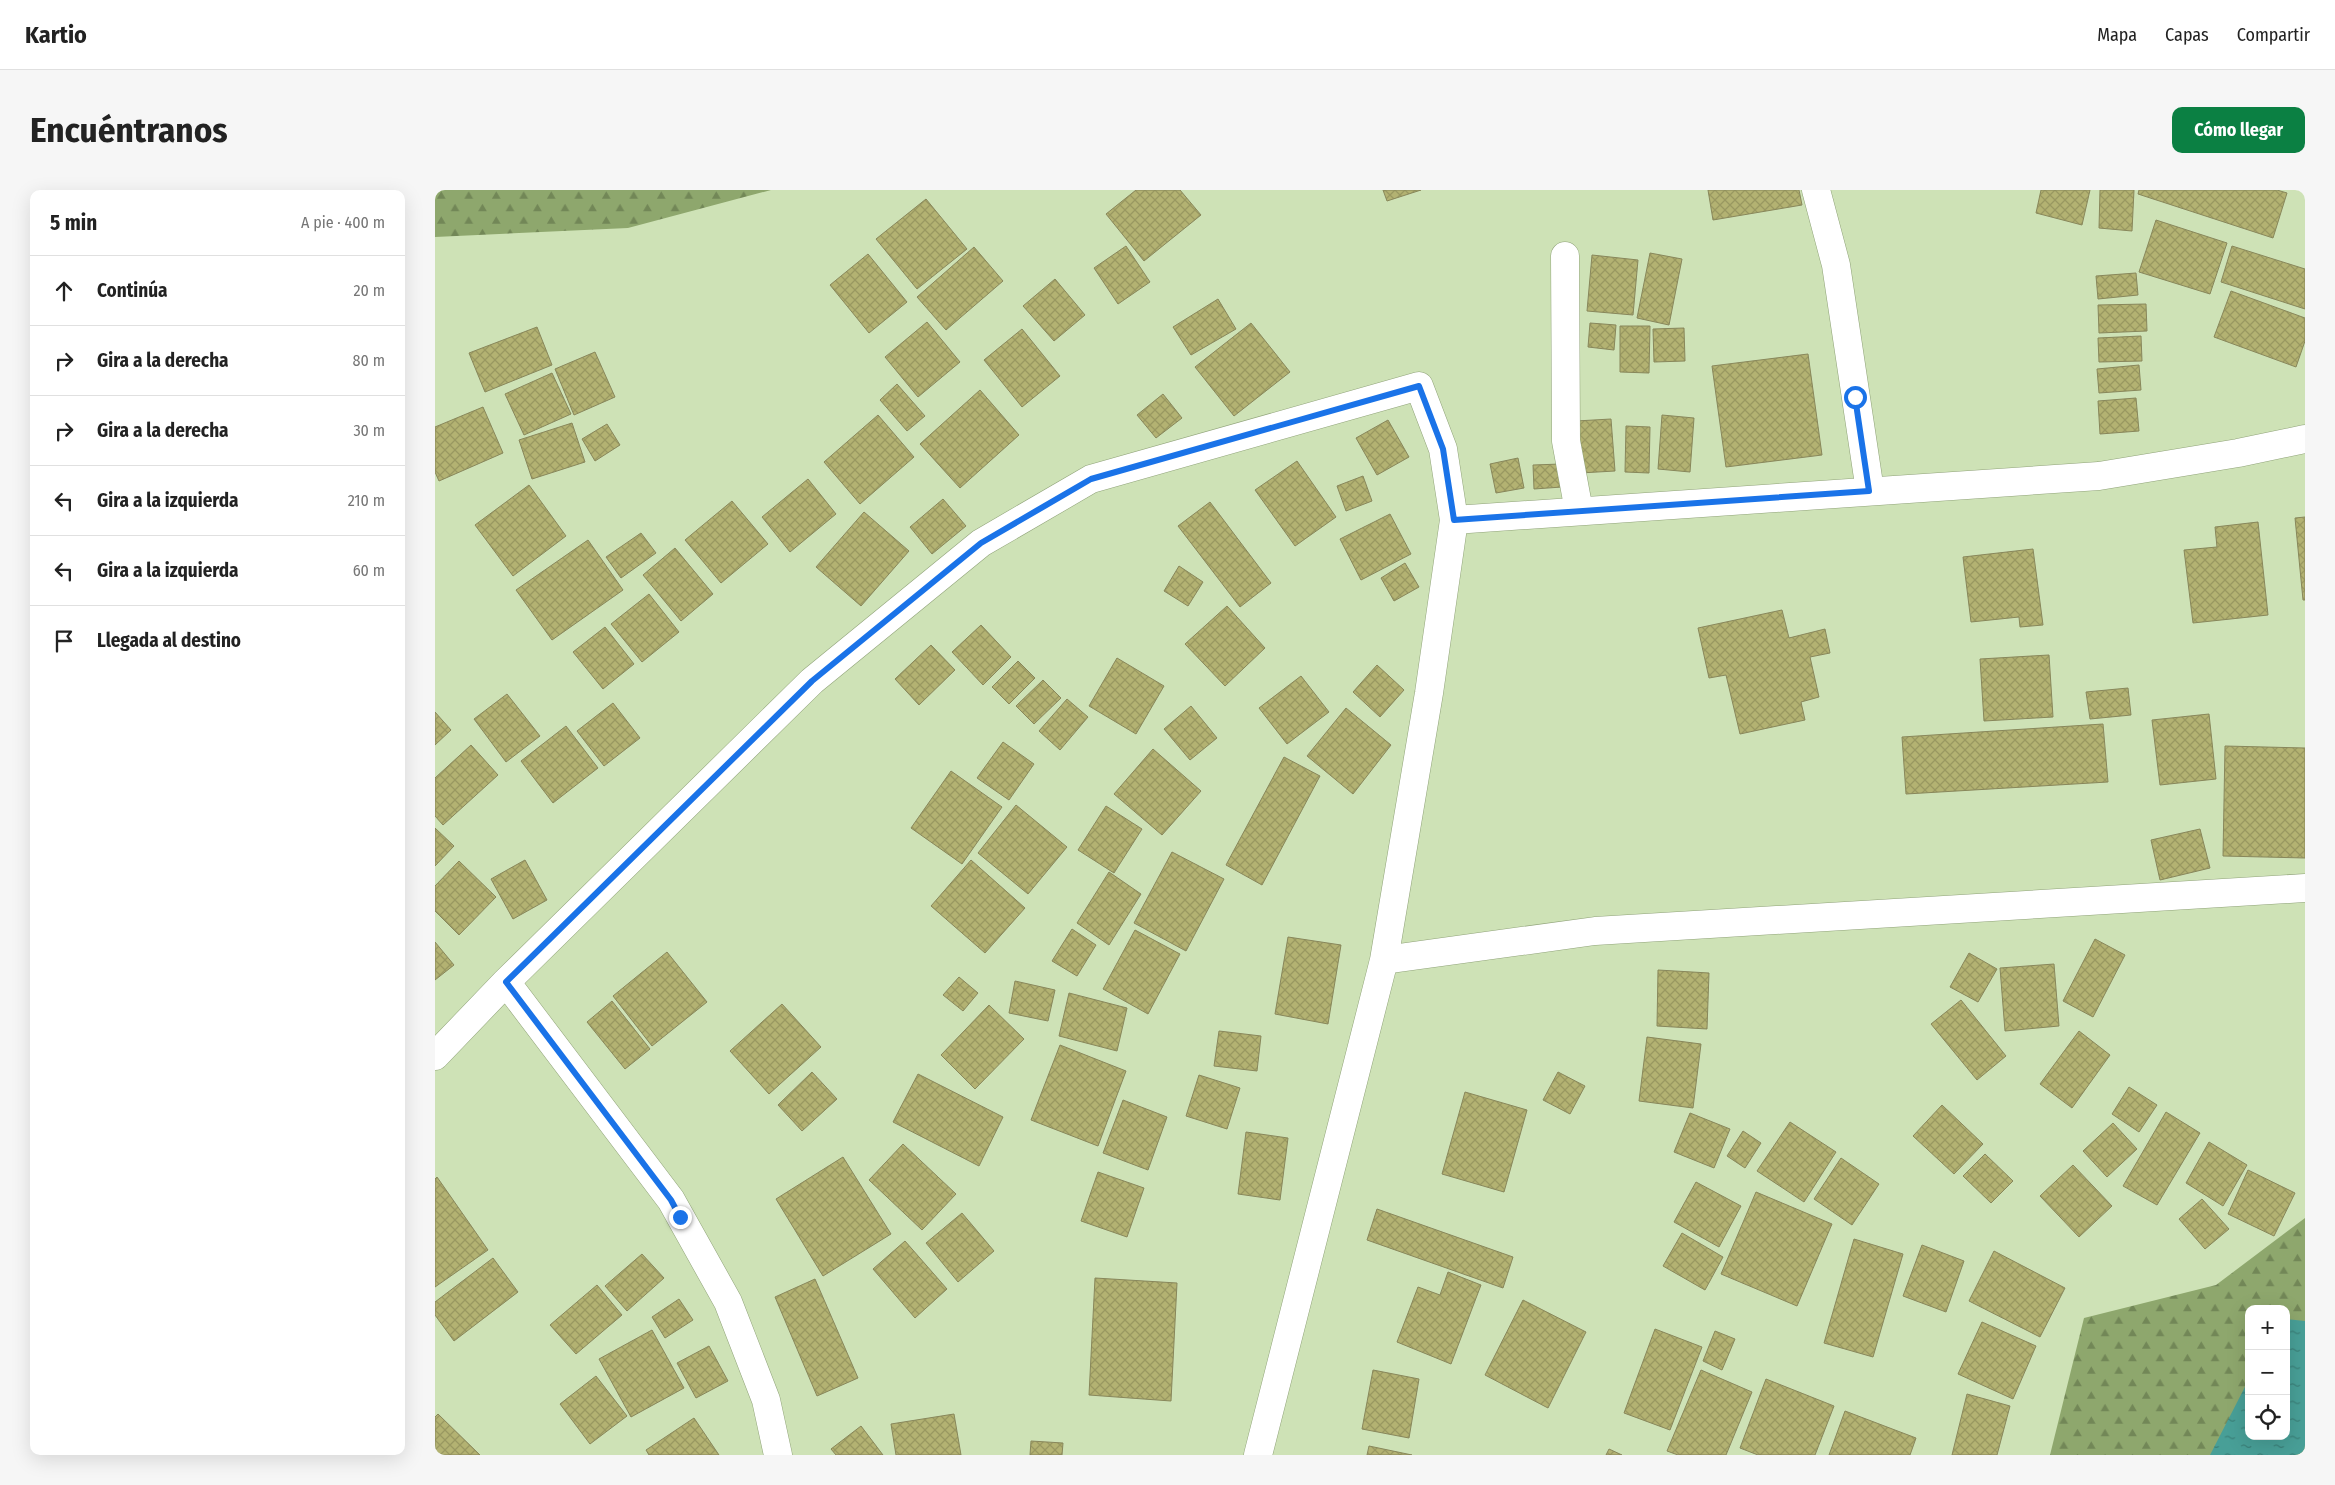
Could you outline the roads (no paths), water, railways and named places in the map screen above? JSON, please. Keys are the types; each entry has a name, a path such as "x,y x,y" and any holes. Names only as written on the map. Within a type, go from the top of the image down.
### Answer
{"street":[{"path":"1816,190 1836,264 1869,491"},
{"path":"1565,256 1566,441 1579,511"},
{"path":"435,1056 506,982 812,681 981,543 1091,479 1419,386 1443,449 1454,520 1429,693 1384,960 1258,1455"},
{"path":"1454,520 2099,476 2238,453 2305,439"},
{"path":"1384,960 1595,931 2305,888"},
{"path":"506,982 671,1200 728,1302 766,1400 778,1455"}],"water":[{"path":"2290,1319 2305,1321 2305,1455 2210,1455 2245,1387 2245,1440 2290,1440"}]}
